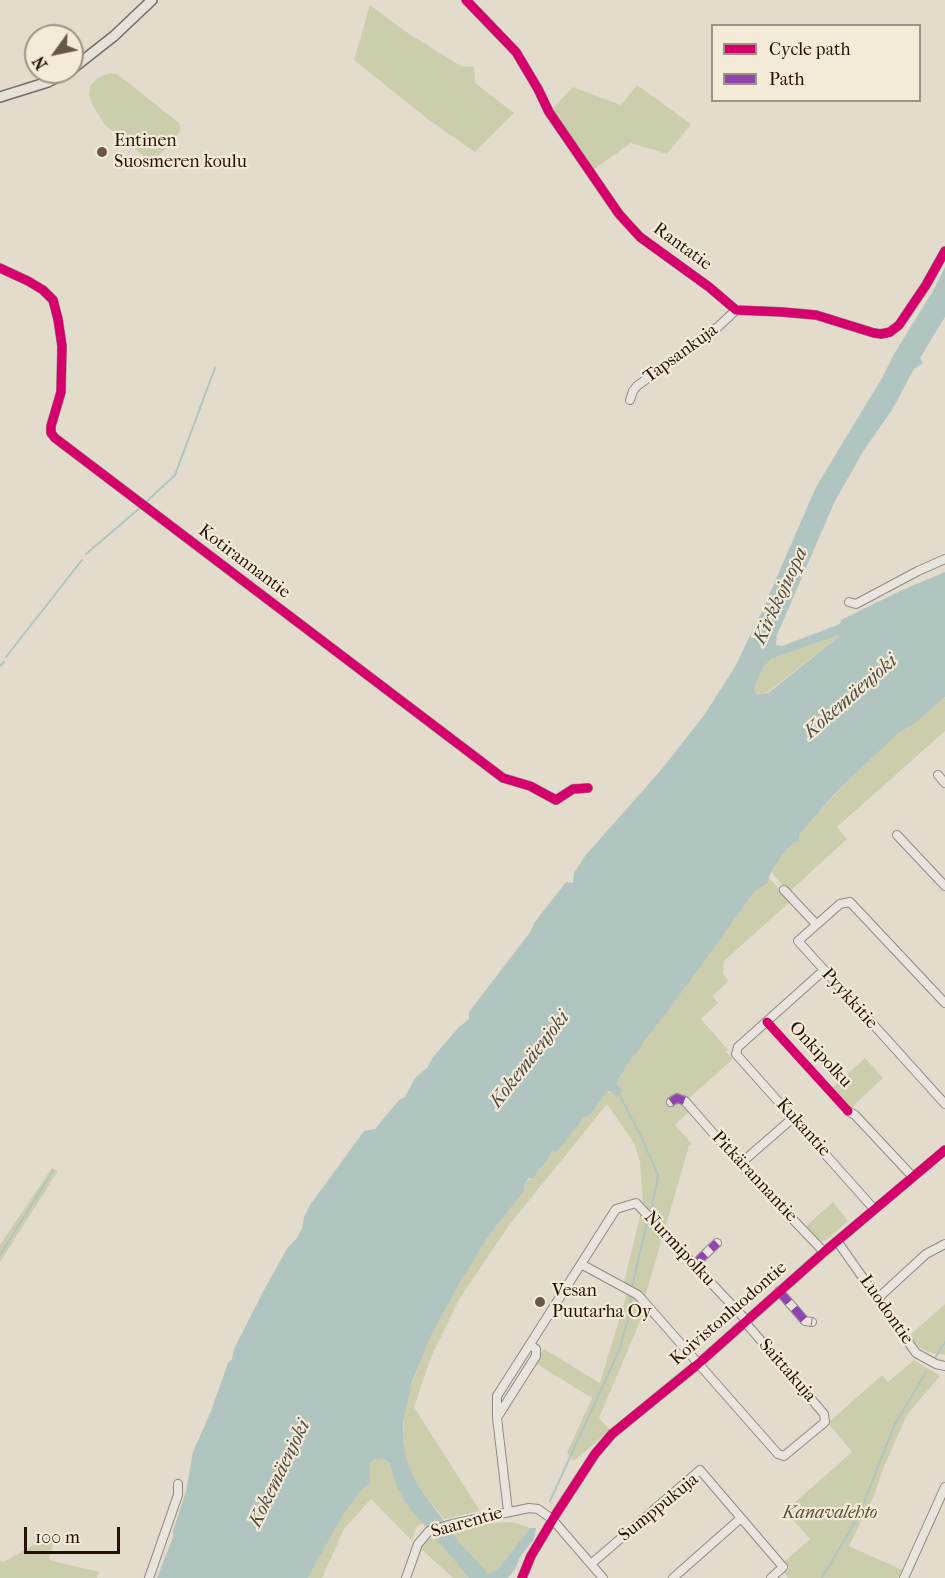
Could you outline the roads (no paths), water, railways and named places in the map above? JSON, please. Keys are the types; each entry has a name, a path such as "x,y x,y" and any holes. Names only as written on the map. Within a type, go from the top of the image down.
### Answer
{"main road":[{"path":"84,60 114,36 152,0"},
{"path":"0,98 42,84"}],"street":[{"name":"Rantatie","path":"466,0 516,52 549,112 619,214 640,237 709,287 736,310"},
{"path":"736,310 816,315 874,333 890,332 899,325 926,285 945,251"},
{"name":"Kotirannantie","path":"0,268 43,290 53,300 62,346 61,392 51,426 51,433 55,438 503,778 530,786 556,800 573,789 588,788"},
{"name":"Tapsankuja","path":"630,400 637,386 719,326 736,310"},
{"path":"849,602 856,604 945,559"},
{"path":"938,775 945,783"},
{"path":"897,834 945,886"},
{"path":"784,890 816,924"},
{"name":"Pyykkitie","path":"945,1003 849,902 840,904 798,941 945,1104"},
{"name":"Kukantie","path":"823,971 738,1047 736,1054 874,1209"},
{"name":"Pitkärannantie","path":"671,1102 677,1098 685,1101 740,1164 825,1252"},
{"name":"Onkipolku","path":"848,1111 912,1176"},
{"path":"740,1164 794,1117"},
{"name":"Koivistonluodontie","path":"522,1578 531,1556 552,1519 612,1434 698,1364 779,1291 945,1150"},
{"name":"Nurmipolku","path":"581,1264 616,1209 636,1203 745,1321"},
{"name":"Luodontie","path":"837,1241 916,1353 936,1364 945,1366"},
{"path":"696,1266 717,1243"},
{"path":"877,1299 926,1254 945,1244"},
{"path":"508,1511 497,1418 497,1396 581,1264 638,1295 698,1364"},
{"path":"779,1291 805,1321 812,1322"},
{"name":"Saittakuja","path":"698,1364 778,1454 784,1456 825,1422 824,1414 745,1321"},
{"path":"497,1418 536,1356 536,1349 530,1345"},
{"name":"Sumppukuja","path":"591,1564 700,1470 783,1567 771,1578"},
{"path":"149,1578 175,1505 178,1484"},
{"path":"904,1578 945,1487"},
{"name":"Saarentie","path":"406,1578 418,1544 429,1531 529,1508 538,1509 552,1519"},
{"path":"674,1578 741,1518"},
{"path":"552,1519 603,1578"}],"water":[{"path":"945,267 945,317 920,358 923,363 914,369 892,410 864,450 835,501 777,635 776,645 782,646 840,624 841,620 945,572 945,697 915,723 895,736 838,790 799,835 799,841 793,843 781,857 771,872 767,884 755,891 631,1059 617,1082 623,1090 616,1096 610,1091 606,1093 592,1113 583,1119 559,1149 555,1152 551,1151 548,1160 534,1178 529,1178 525,1183 524,1191 490,1234 459,1284 432,1334 412,1382 403,1422 407,1461 418,1485 459,1542 489,1574 500,1567 530,1528 536,1528 534,1539 508,1578 469,1578 405,1502 395,1483 390,1463 383,1458 373,1460 370,1464 370,1483 362,1489 343,1515 308,1578 157,1578 173,1537 186,1491 193,1452 228,1363 232,1359 234,1349 265,1288 288,1247 297,1238 310,1205 364,1131 375,1129 399,1100 405,1097 415,1078 427,1068 433,1057 469,1019 469,1012 531,931 534,923 566,882 573,883 574,873 585,856 661,770 705,714 736,665 816,487","holes":["838,635 768,693 756,695 754,689 758,679 763,668 771,659"]}],"waterway":[{"path":"144,504 175,475 215,368"},
{"path":"86,554 141,507"},
{"path":"6,657 82,560"},
{"path":"0,666 4,662"},
{"path":"618,1092 658,1175 651,1211"},
{"path":"0,1255 53,1171"},
{"path":"632,1287 647,1222"},
{"path":"550,1501 620,1348 630,1311 631,1298"},
{"path":"935,1358 945,1342"},
{"path":"822,1578 859,1515 895,1424 926,1372"}],"place":[{"name":"Entinen Suosmeren koulu","path":"102,152"},
{"name":"Vesan Puutarha Oy","path":"540,1302"}],"water label":[{"name":"Kirkkojuopa","path":"781,596"},
{"name":"Kokemäenjoki","path":"851,697"},
{"name":"Kokemäenjoki","path":"530,1060"},
{"name":"Kokemäenjoki","path":"280,1474"}],"park label":[{"name":"Kanavalehto","path":"830,1514"}]}
